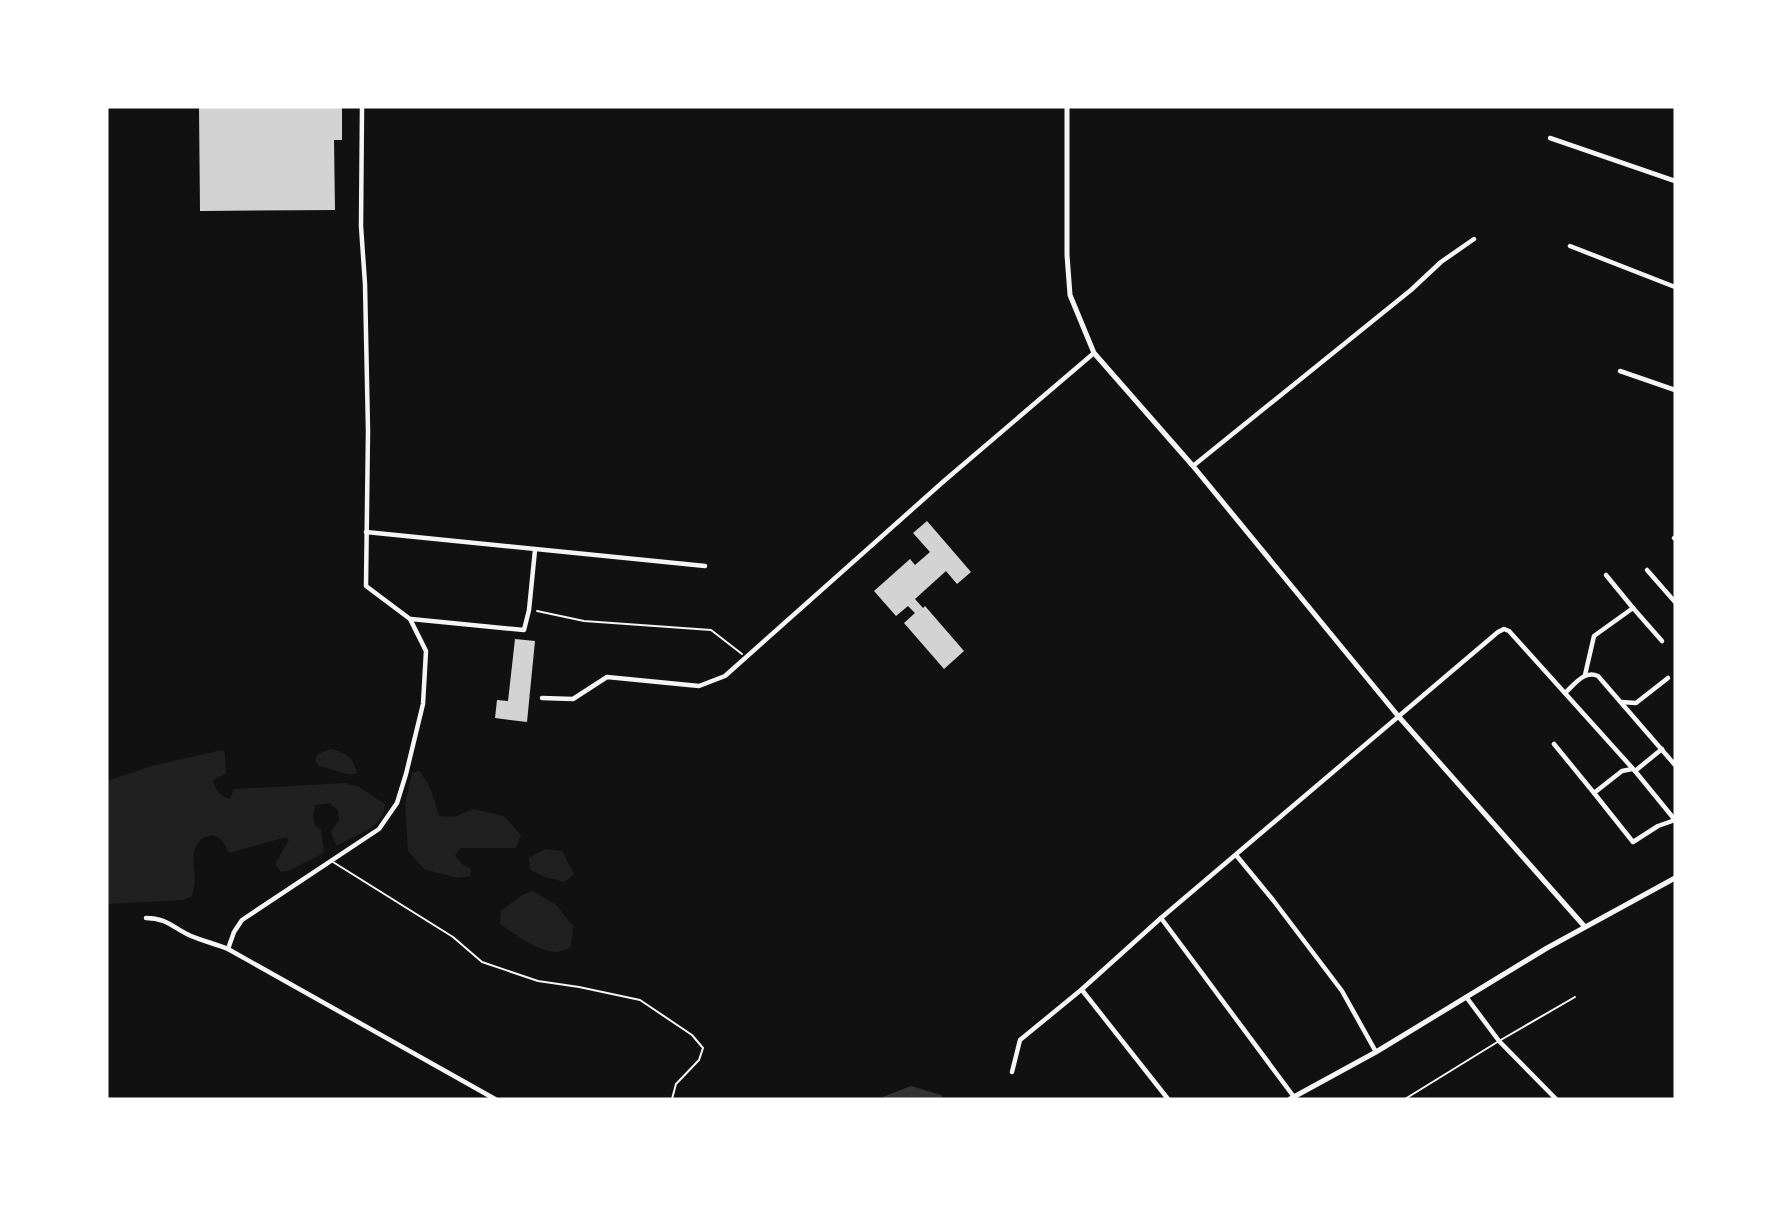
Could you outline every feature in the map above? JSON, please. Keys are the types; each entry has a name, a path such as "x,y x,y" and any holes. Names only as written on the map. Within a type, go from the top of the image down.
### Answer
{"street":[{"path":"229,948 234,932 242,920 379,830 397,803 423,704 426,651 410,619 366,586 368,431 361,226 362,107"},
{"path":"1067,107 1067,255 1070,295 1094,352 1192,466 1399,717 1585,927"},
{"path":"1550,138 1675,181"},
{"path":"1192,466 1412,290 1441,262 1474,239"},
{"path":"1570,246 1675,287"},
{"path":"542,698 573,699 607,677 699,686 725,676 1094,352"},
{"path":"1620,371 1675,390"},
{"path":"366,532 705,566"},
{"path":"410,619 524,630 529,610 535,550"},
{"path":"1647,570 1675,602"},
{"path":"1606,575 1662,641"},
{"path":"1565,693 1585,674 1594,636 1633,608"},
{"path":"1012,1072 1020,1040 1504,629 1509,631 1634,770 1675,820 1658,826 1633,842 1554,744"},
{"path":"1585,674 1598,676 1675,765"},
{"path":"1620,702 1636,703 1668,678"},
{"path":"1594,793 1622,771 1634,770 1662,749"},
{"path":"1236,855 1342,991 1376,1052"},
{"path":"1161,918 1292,1098 1376,1052 1547,948 1675,878"},
{"path":"146,918 166,921 190,935 229,948 495,1099"},
{"path":"1081,990 1168,1099"},
{"path":"1467,998 1499,1041 1556,1099"}],"lane":[{"path":"332,861 453,937 482,962 538,981 640,1000 692,1035 702,1048 699,1060 676,1084 671,1099"},
{"path":"1405,1099 1575,997"}],"path":[{"path":"529,610 584,621 711,630 745,656"}],"shaded area":[{"path":"331,749 348,757 354,763 357,774 319,766 315,760 318,754"},
{"path":"222,750 225,753 226,774 213,780 215,787 227,798 230,799 234,789 345,783 359,787 385,804 383,813 374,826 337,846 331,832 339,820 338,810 330,803 316,805 313,815 315,826 321,829 324,853 281,872 275,864 289,840 286,837 229,853 219,838 209,836 198,842 196,848 192,896 184,900 107,904 107,781 155,765"},
{"path":"420,771 431,790 439,816 454,817 473,809 504,816 521,835 516,848 460,848 455,856 471,869 470,876 457,878 424,869 408,851 405,804 412,773"},
{"path":"545,849 562,851 574,874 565,882 530,870 529,858"},
{"path":"533,891 556,905 573,926 571,947 555,952 540,948 500,924 501,911 522,895"},
{"path":"911,1086 941,1095 944,1099 881,1099"}],"building":[{"path":"199,107 342,107 342,140 334,140 335,210 200,211"},
{"path":"927,521 971,572 957,584 946,571 915,599 923,608 925,606 964,651 944,669 904,623 915,613 908,606 896,616 874,591 910,559 915,565 930,552 913,533"},
{"path":"515,639 535,641 527,722 495,718 497,700 508,701"}]}
